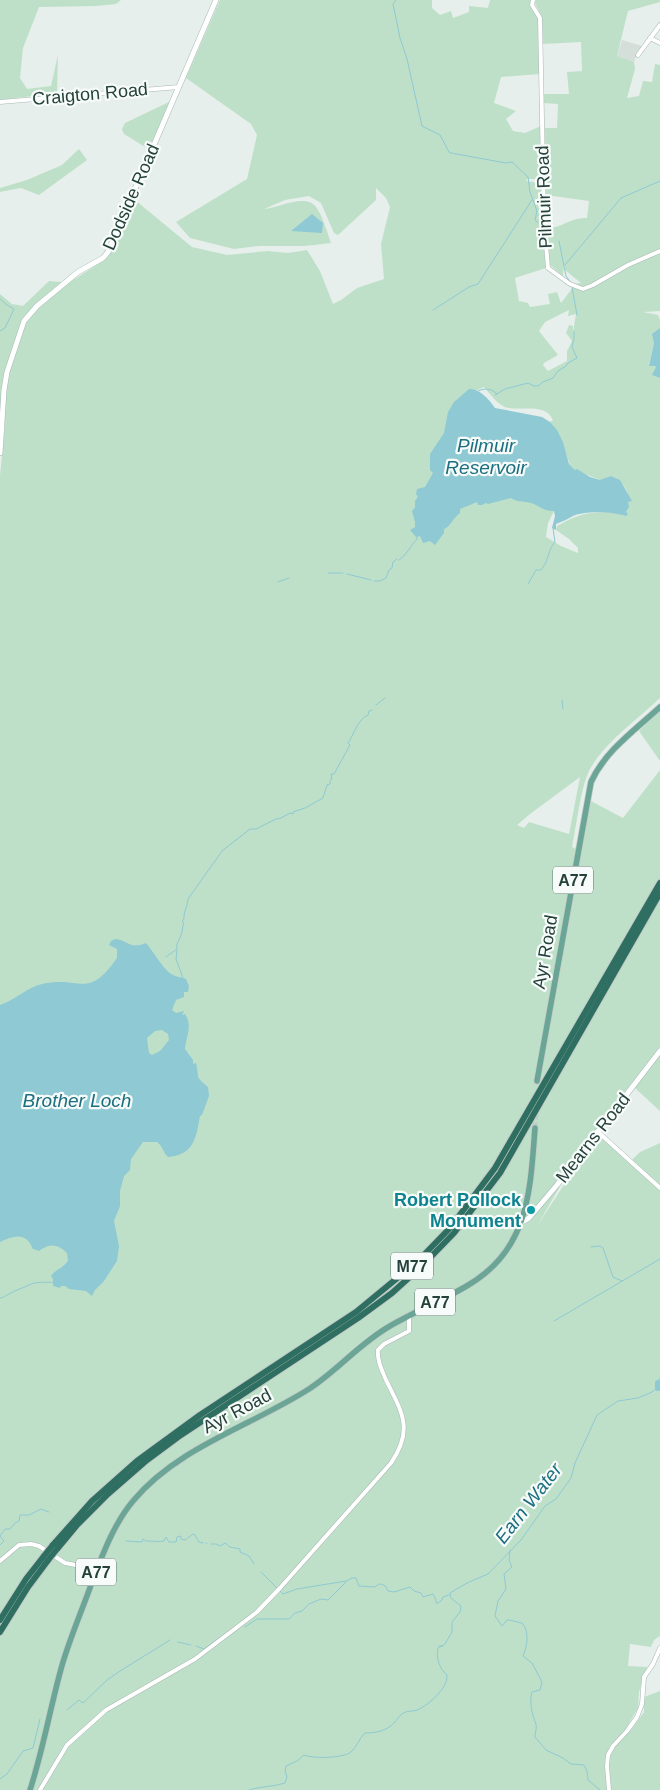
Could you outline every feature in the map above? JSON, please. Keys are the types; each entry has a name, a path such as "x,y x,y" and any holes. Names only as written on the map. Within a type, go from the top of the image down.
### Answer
{"highway":[{"name":"M77","path":"0,1620 26,1578 54,1548 92,1501 137,1461 200,1415 356,1312 418,1261 450,1228 496,1168 660,883"},
{"name":"M77","path":"54,1548 108,1494 147,1460 178,1437 358,1318 392,1293 454,1233 500,1172 660,893"},
{"name":"M77","path":"0,1632 46,1557"}],"main road":[{"name":"Dodside Road","path":"0,453 7,372 24,321 37,306 78,272 103,258 108,252 216,0"},
{"name":"Ayr Road","path":"537,1081 591,782 606,757 660,706"},
{"name":"Mearns Road","path":"522,1222 529,1218 557,1185 660,1050"},
{"name":"Ayr Road","path":"30,1790 66,1653 97,1569 125,1512 146,1487 162,1473 194,1452 309,1389 370,1339 409,1315 466,1287 496,1263 508,1248 522,1222 528,1202 535,1128"}],"street":[{"name":"Pilmuir Road","path":"532,0 532,5 540,18 544,220 548,268 570,284 583,289 660,251"},
{"path":"638,55 660,25"},
{"path":"650,38 660,43"},
{"name":"Craigton Road","path":"0,102 180,86"},
{"path":"597,1131 660,1188"},
{"path":"40,1790 67,1745 106,1710 195,1658 251,1618 279,1590 390,1462 402,1443 403,1425 400,1410 382,1371 378,1350 384,1344 409,1331 409,1315"},
{"path":"0,1561 19,1545 31,1544 39,1546 65,1563 97,1569"},
{"path":"609,1790 608,1755 613,1746 627,1732 637,1716 642,1704 644,1678 660,1648"}],"shaded area":[{"path":"622,40 642,46 634,62 617,56"}],"green space":[{"path":"0,0 121,0 116,4 96,6 39,7 23,48 20,78 27,89 51,86 58,55 57,93 0,100"},
{"path":"220,0 432,0 432,8 440,15 451,11 453,18 469,12 469,6 488,8 490,0 532,0 530,6 538,17 540,74 501,77 494,103 516,111 506,119 513,131 525,133 541,126 541,179 527,179 526,181 541,183 542,231 546,268 515,278 519,301 528,303 530,307 550,304 548,294 557,292 561,303 574,284 581,283 565,270 564,264 563,276 550,265 546,228 556,227 576,219 587,218 589,201 546,195 545,128 557,128 558,104 544,103 544,94 569,94 567,72 582,71 581,42 543,44 542,17 535,3 536,0 660,0 660,2 628,11 617,56 634,62 635,69 627,98 639,96 643,81 652,82 655,64 660,65 660,311 643,312 658,315 660,320 660,328 653,334 654,343 649,365 656,367 653,375 660,378 660,698 604,749 590,769 581,796 572,847 580,851 591,801 623,818 660,770 660,1047 587,1140 537,1226 599,1131 632,1160 640,1152 660,1143 660,1636 654,1640 651,1647 630,1644 628,1666 647,1667 639,1692 638,1708 627,1727 631,1730 644,1712 644,1697 660,1691 660,1790 0,1790 0,475 5,426 0,416 0,294 12,304 23,306 49,281 61,282 75,279 107,258 135,200 192,247 227,255 268,251 288,253 307,250 320,271 333,304 357,288 384,279 381,244 390,207 386,198 376,188 376,200 338,235 334,233 321,203 309,196 285,200 264,209 301,201 314,204 322,218 331,243 234,249 190,238 176,222 247,179 257,135 251,124 186,78","holes":["569,310 568,316 576,314 573,333 573,326 569,325 566,333 572,341 567,351 567,361 548,371 543,365 544,363 558,355 539,331 545,322","484,387 502,406 539,409 549,414 553,420 550,422 561,439 570,465 575,470 600,480 610,476 617,479 629,496 628,509 623,514 588,513 557,526 556,530 578,548 578,553 546,537 548,523 554,511 471,393","580,777 569,834 529,822 524,828 517,825"]},
{"path":"171,101 150,150 124,134 122,129 125,123"},
{"path":"79,149 87,160 39,195 21,188 0,192 0,188 27,180 62,165"},
{"path":"660,710 660,761 639,731"},
{"path":"660,1054 660,1111 635,1088"}],"water":[{"path":"312,214 323,223 322,233 291,231"},
{"path":"660,328 660,378 652,375 656,367 649,366 654,343 652,334"},
{"name":"Pilmuir Reservoir","path":"469,389 480,392 495,408 542,417 550,422 557,430 563,442 569,464 575,470 577,469 590,477 600,480 611,476 620,480 632,501 628,502 629,507 626,512 628,514 626,516 600,512 578,514 556,524 556,530 552,528 555,516 554,511 511,498 482,505 478,505 477,502 460,509 460,513 444,529 444,533 435,545 430,541 423,543 420,536 416,537 410,530 415,527 412,511 418,496 416,495 417,489 425,487 433,473 430,470 430,454 444,433 448,412 454,402"},
{"name":"Brother Loch","path":"115,939 132,945 146,943 168,972 186,979 189,986 188,992 184,992 184,997 176,1000 172,1010 176,1013 184,1011 182,1015 185,1014 189,1023 185,1049 193,1060 193,1064 196,1063 198,1077 208,1087 209,1096 200,1116 195,1138 188,1149 177,1156 168,1157 157,1142 143,1142 131,1159 130,1170 124,1176 120,1191 120,1206 114,1221 119,1246 117,1261 92,1296 86,1291 69,1289 65,1286 60,1288 53,1286 51,1276 68,1261 67,1253 57,1246 50,1246 39,1251 33,1249 27,1240 20,1236 0,1242 0,1005 42,984 66,982 83,984 98,979 117,958 117,949 109,945","holes":["162,1030 168,1034 169,1040 160,1051 152,1055 149,1053 147,1038 155,1031"]}],"waterway":[{"path":"396,0 393,4 400,38 407,59 422,126 440,135 451,153 506,163 512,162 528,177 530,192 537,211 535,220 540,224"},
{"path":"565,265 621,198 660,181"},
{"path":"433,310 469,287 478,284 532,200"},
{"path":"559,241 566,276 571,283"},
{"path":"572,287 577,315"},
{"path":"0,299 14,309 5,328 0,331"},
{"path":"495,395 505,389 528,383 538,386 553,378 558,371 577,358 572,347 574,331"},
{"path":"478,391 488,389 497,394"},
{"path":"528,584 536,570 541,570 544,566 555,542 553,528"},
{"path":"399,560 417,539 417,536"},
{"path":"374,581 386,578 393,562 397,559"},
{"path":"328,573 343,573"},
{"path":"347,574 371,580"},
{"path":"278,582 289,578"},
{"path":"376,705 385,698"},
{"path":"562,700 563,709"},
{"path":"166,957 177,949 188,899 222,851 250,829 256,829 290,813 293,814 293,812 323,798 327,785 330,784 332,779 331,774 334,774 350,745 348,743 361,720 372,710"},
{"path":"177,950 176,959 183,978"},
{"path":"591,1247 600,1246 603,1248 613,1277 622,1281"},
{"path":"554,1321 660,1259"},
{"path":"0,1298 32,1284 54,1282"},
{"name":"Earn Water","path":"249,1790 285,1783 287,1777 286,1766 304,1755 328,1757 347,1754 353,1750 365,1733 377,1732 388,1728 404,1713 422,1708 437,1696 444,1685 447,1675 439,1663 438,1648 445,1644 452,1632 452,1622 460,1612 461,1606 451,1598 450,1593 488,1574 521,1540 545,1506 556,1499 571,1478 575,1463 597,1415 618,1401 638,1398 652,1392 659,1387 658,1381 660,1378"},
{"name":"Earn Water","path":"658,1383 658,1388"},
{"path":"0,1545 4,1541 0,1536 5,1529 10,1529 19,1521 20,1515 29,1515 41,1509 49,1512"},
{"path":"126,1541 142,1542 143,1539 146,1541 164,1541 166,1537 169,1542 176,1542 177,1537 181,1536 181,1539 185,1540 193,1534 199,1542 203,1543"},
{"path":"211,1544 220,1546 225,1543 230,1547 240,1549 240,1552 249,1556 254,1564"},
{"path":"510,1550 509,1560 512,1567 504,1574 506,1589 498,1601 495,1616 502,1626 507,1620 522,1623 525,1626 527,1644 523,1656 532,1663 542,1682 540,1690 532,1692 531,1696 531,1708 536,1726 535,1737 546,1750 571,1764 584,1765 588,1780 600,1790"},
{"path":"261,1572 283,1594 297,1589 356,1578 359,1586 375,1587 381,1584 388,1591 394,1592 410,1587 414,1591 421,1593 423,1597 433,1594 436,1603 449,1595"},
{"path":"245,1627 257,1619 289,1619 309,1604 321,1599 328,1600 346,1582"},
{"path":"196,1646 204,1649 229,1631"},
{"path":"67,1710 79,1700 83,1703 107,1680 170,1640"},
{"path":"178,1642 191,1645"},
{"path":"0,1779 7,1774 23,1751 33,1748 40,1719"}],"tunnel":[{"path":"535,1128 536,1110"}],"place":[{"name":"Robert Pollock Monument","path":"531,1210"}]}
